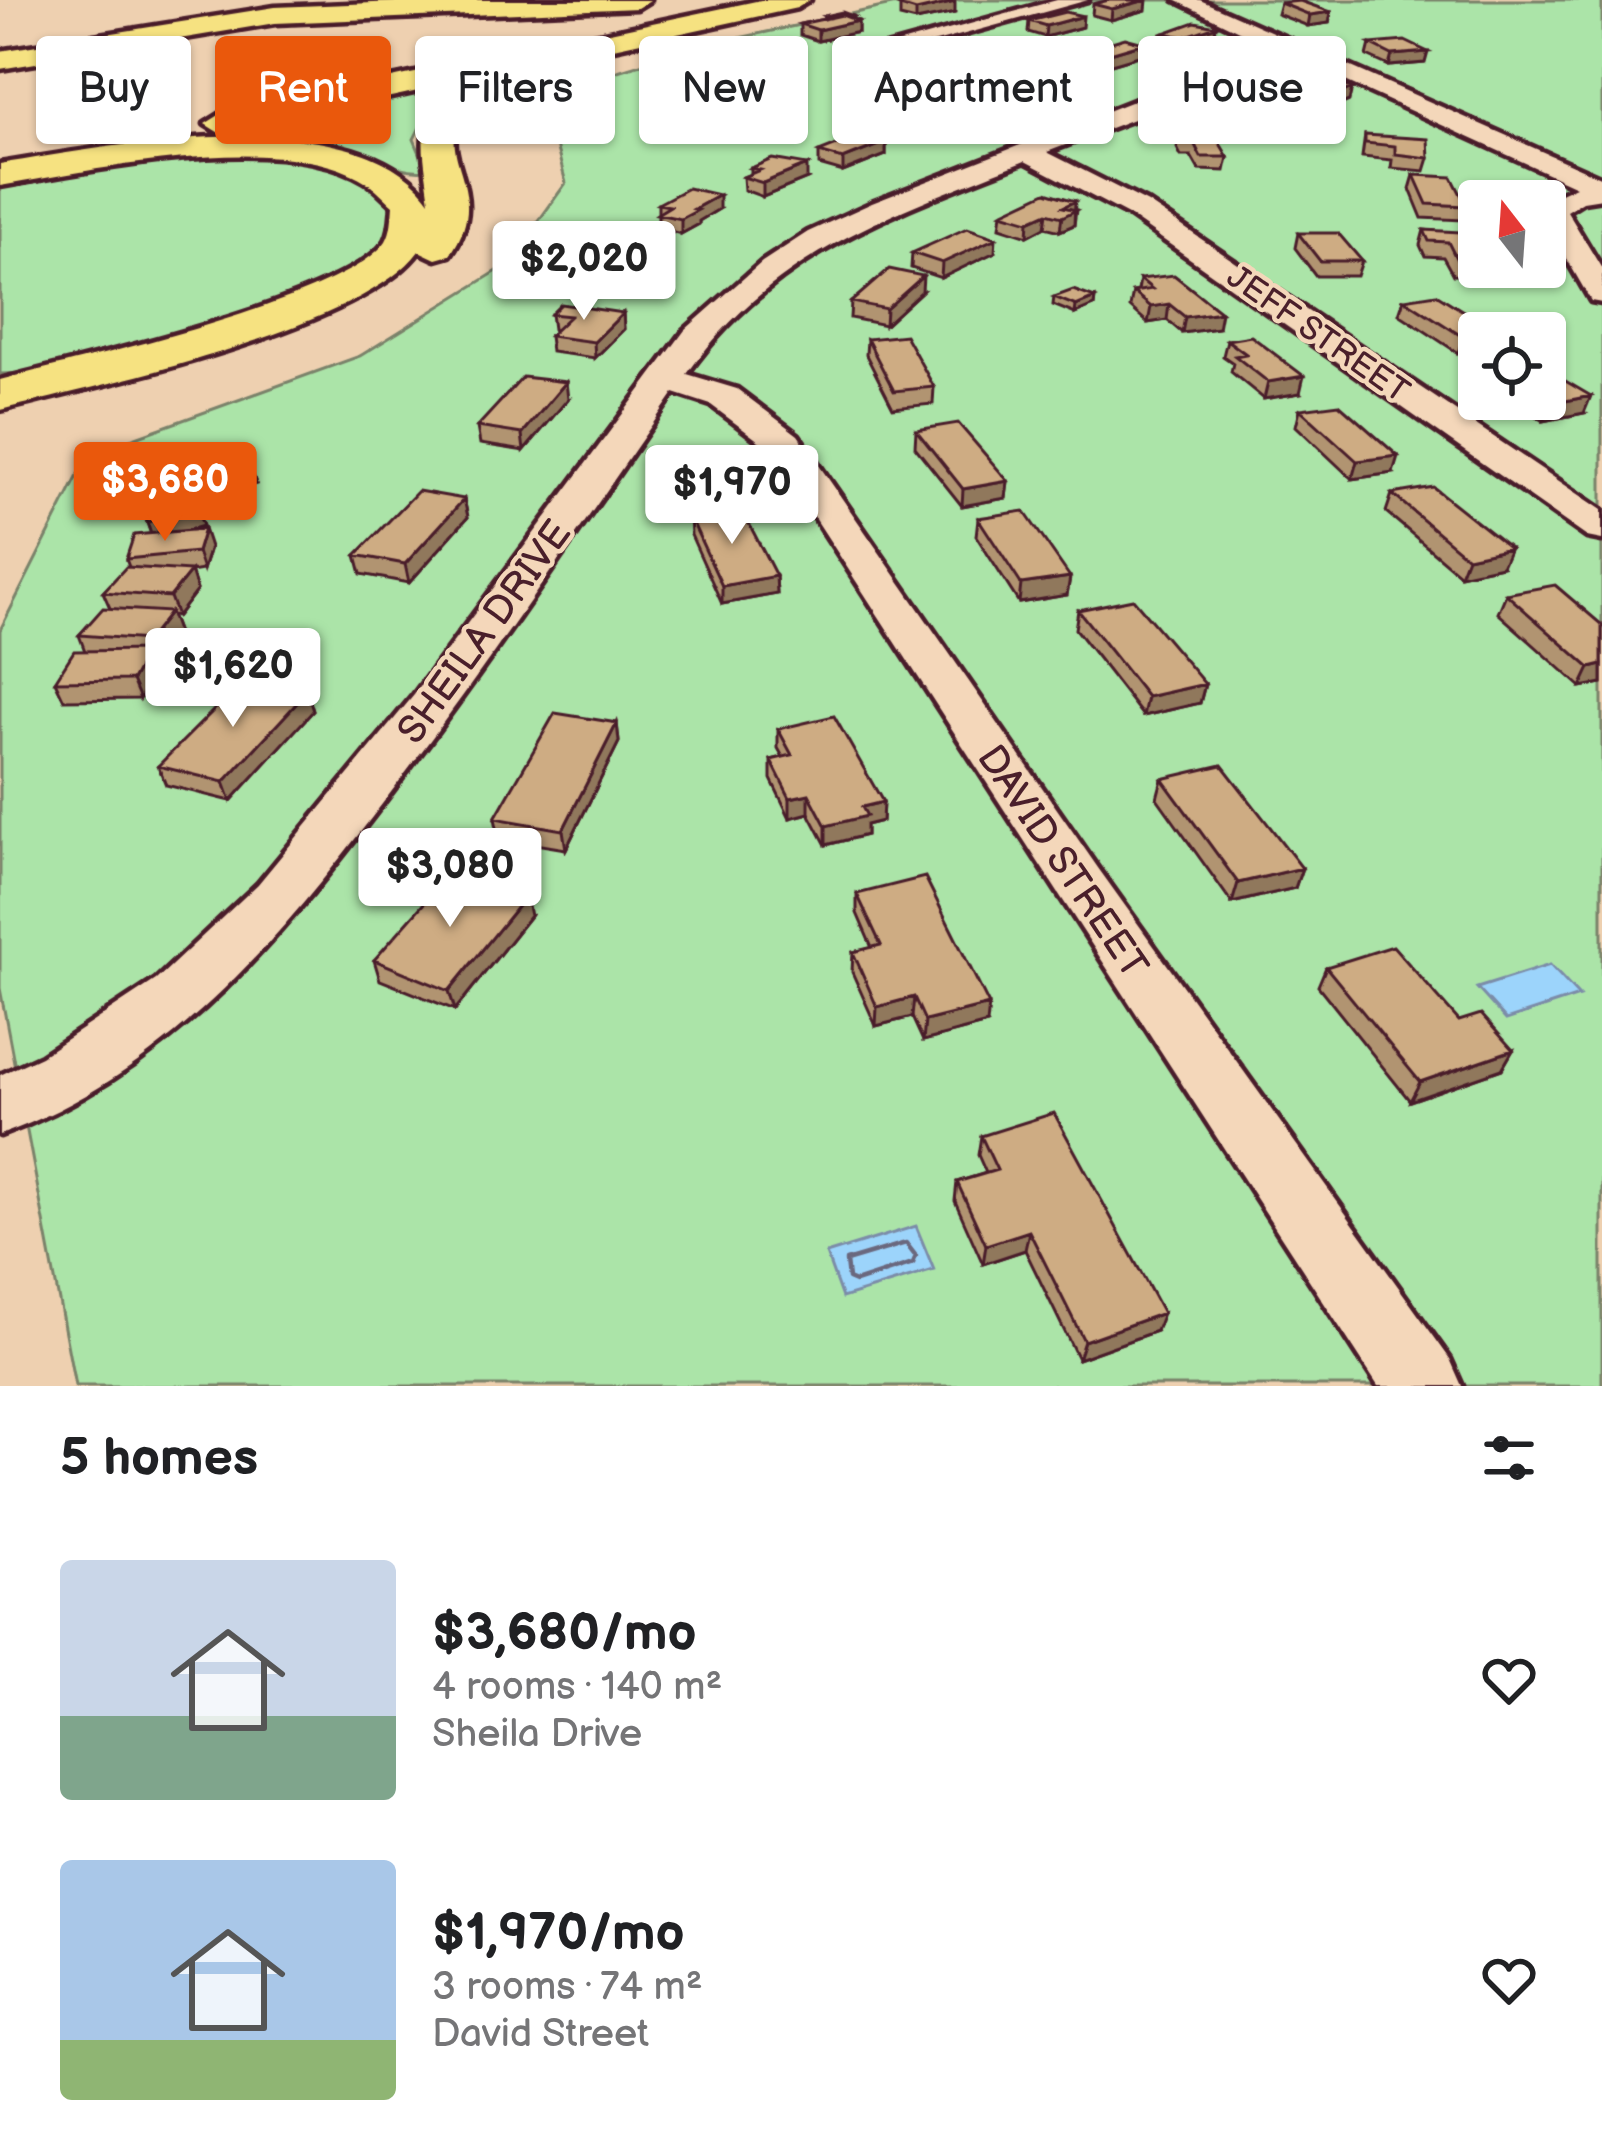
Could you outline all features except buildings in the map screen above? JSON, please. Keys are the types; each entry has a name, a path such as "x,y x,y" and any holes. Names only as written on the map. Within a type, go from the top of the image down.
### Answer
{"highway":[{"path":"0,63 275,16 637,0"},
{"path":"391,70 730,0"},
{"path":"615,39 797,0"},
{"path":"0,63 170,39 215,43"},
{"path":"0,174 415,83"},
{"path":"215,103 190,112 215,107"},
{"path":"0,152 38,144"},
{"path":"0,395 86,379 306,323 372,297 416,269 442,241 450,213 435,144"},
{"path":"0,174 180,150 296,151 378,170 412,202 412,228 396,254 321,299 86,379 0,415"},
{"path":"0,383 86,379"}],"street":[{"path":"937,36 1078,0"},
{"path":"1184,0 1264,36"},
{"path":"1346,73 1602,189"},
{"name":"SHEILA DRIVE","path":"0,1106 64,1075 178,998 278,899 430,706 697,338 773,268 818,238 1138,108"},
{"name":"JEFF STREET","path":"1027,153 1138,209 1602,528"},
{"path":"1602,189 1558,202 1553,211 1602,294"},
{"name":"DAVID STREET","path":"669,380 724,397 785,443 1078,884 1423,1386"}],"green space":[{"path":"915,0 1602,0 1602,1386 75,1386 0,988 0,630 89,454 360,356 507,265 566,183 556,144 615,144 615,72 639,64 639,144 808,144 808,36 748,36"},
{"path":"415,88 414,139 427,170 404,169 349,150 268,144 391,144 391,94"},
{"path":"215,133 215,144 268,144 149,148 191,144 191,139"},
{"path":"232,151 312,157 388,185 400,214 388,243 349,278 230,323 27,373 0,374 0,182"}],"water":[{"path":"1550,965 1579,996 1506,1020 1477,988"},
{"path":"916,1226 934,1270 842,1298 826,1254"}]}
